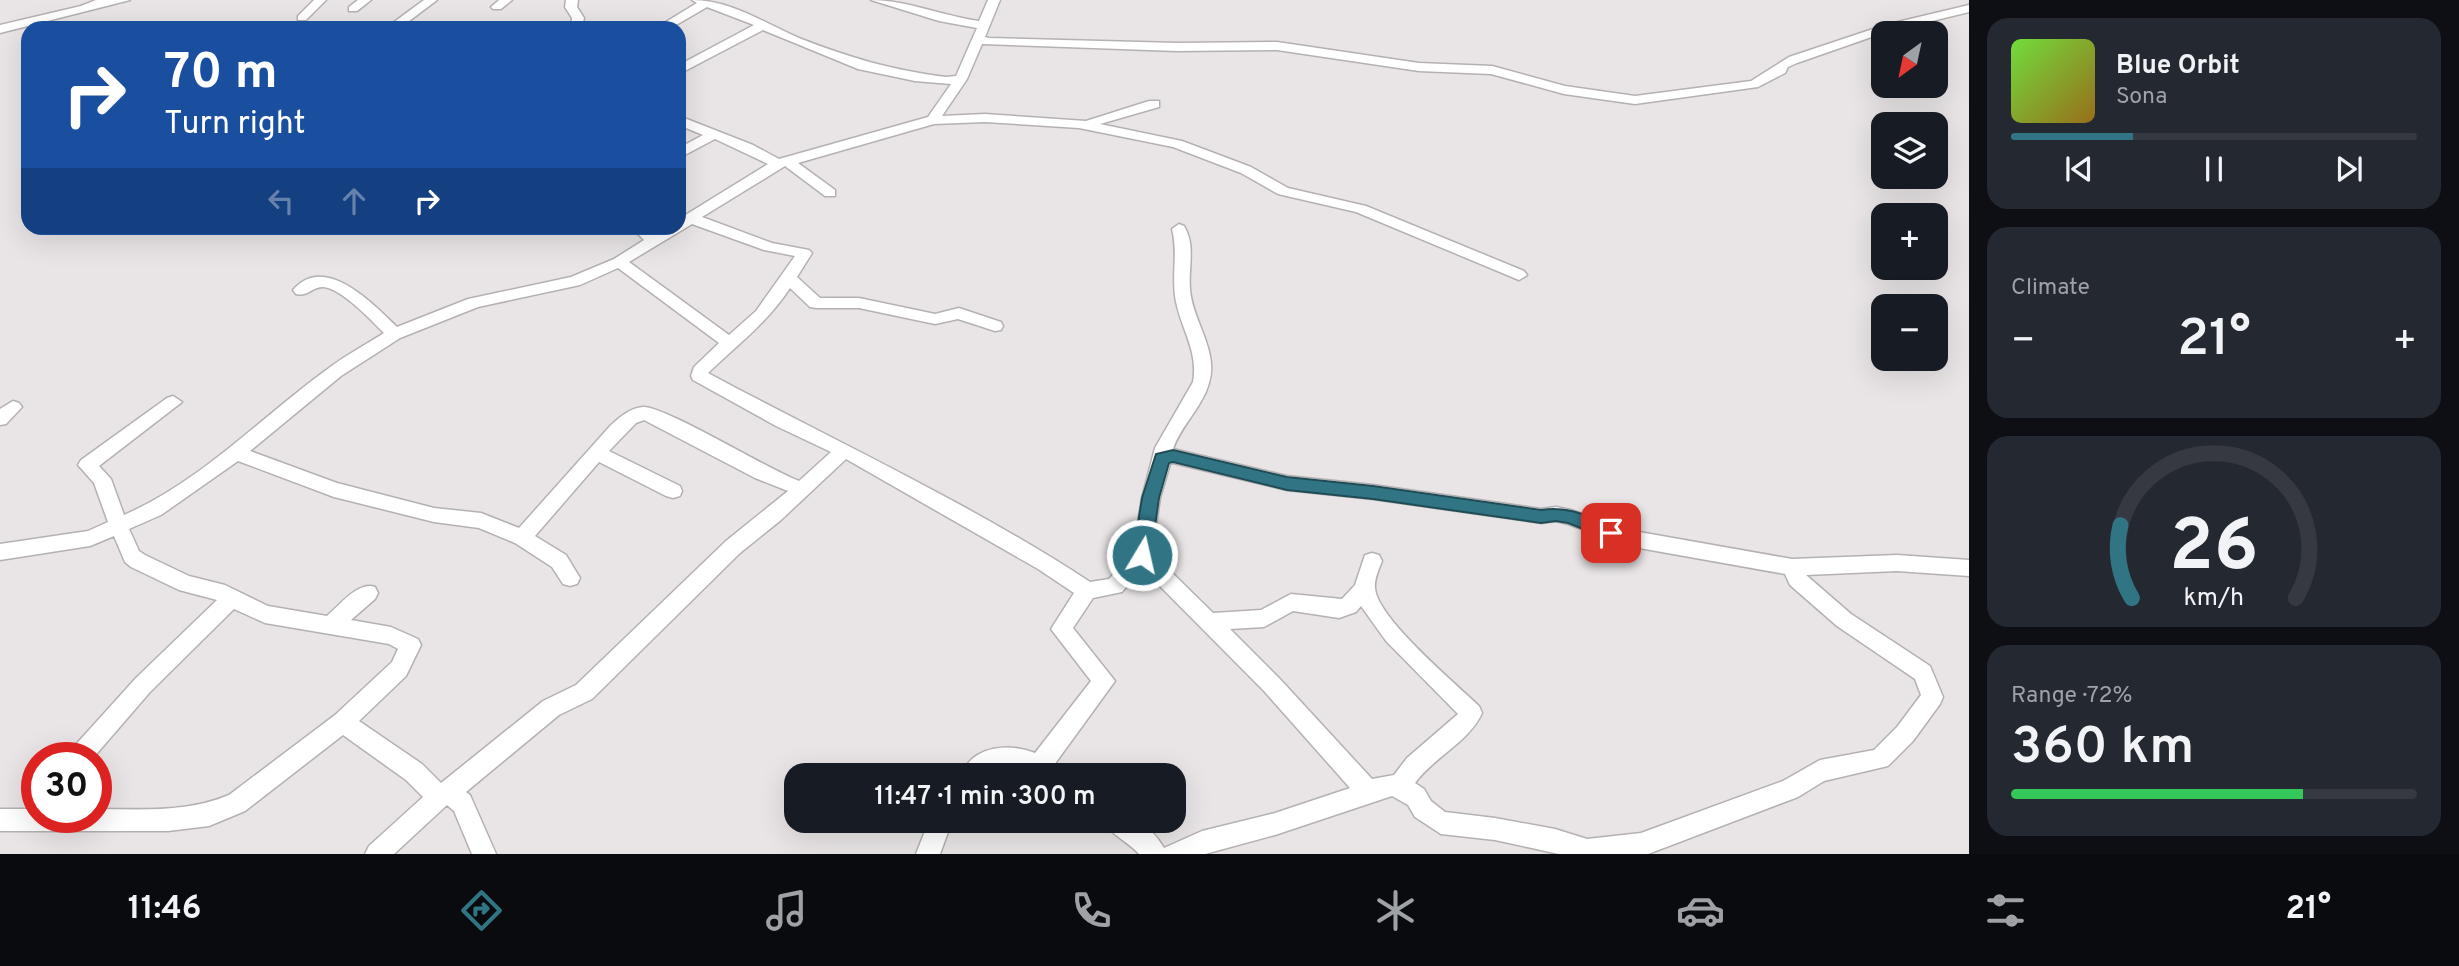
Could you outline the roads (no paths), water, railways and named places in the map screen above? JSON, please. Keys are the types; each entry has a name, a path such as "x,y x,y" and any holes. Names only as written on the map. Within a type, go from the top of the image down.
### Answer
{"street":[{"path":"34,21 85,9 103,1 124,0"},
{"path":"302,18 320,0"},
{"path":"353,9 365,0"},
{"path":"402,21 431,0"},
{"path":"572,0 571,7 578,21"},
{"path":"877,0 943,19 981,39 1189,47 1277,46 1419,67 1492,70 1564,90 1635,100 1754,84 1781,70 1783,65 1793,60 1836,48 1889,28 1969,8"},
{"path":"933,120 981,39 994,0"},
{"path":"672,21 701,2 747,17 862,66 954,83"},
{"path":"0,29 21,24"},
{"path":"686,66 763,25"},
{"path":"1088,125 1154,104"},
{"path":"686,221 783,162 933,120 985,118 1088,125 1177,144 1246,170 1283,191 1361,209 1519,275"},
{"path":"686,123 783,162 830,193"},
{"path":"686,150 714,134"},
{"path":"686,225 769,247 804,253 789,278 740,337 728,343 700,371 699,376 782,421 844,450 1045,563 1087,591 1115,586 1142,555 1151,498 1164,444 1198,390 1203,372 1196,335 1183,298 1180,276 1185,251 1179,229"},
{"path":"647,235 654,241"},
{"path":"0,552 57,545 90,538 119,527 178,496 236,453 335,372 394,334 474,303 575,281 620,262 664,235"},
{"path":"620,262 728,343"},
{"path":"789,278 816,303 859,303 935,319 959,313 995,326"},
{"path":"301,290 319,281 329,282 372,313 394,334"},
{"path":"112,819 168,820 209,814 237,803 343,722 399,669 411,645 391,636 265,614 218,591 186,584 138,561 119,527 102,479 87,465 173,402"},
{"path":"522,538 630,418 643,413 703,440 786,484 802,489"},
{"path":"377,854 443,795 516,739 551,708 584,692 733,547 844,450"},
{"path":"236,453 334,490 435,515 481,521 522,538 559,561 570,578"},
{"path":"597,453 673,491"},
{"path":"1162,459 1185,457 1287,483 1373,492 1541,516 1556,514 1628,538 1792,567 1898,564 1969,568"},
{"path":"1142,555 1211,622 1337,755 1366,791"},
{"path":"1211,622 1264,618 1291,603 1339,609 1349,606 1365,588 1372,561"},
{"path":"1180,852 1275,824 1363,795 1366,791 1392,785 1416,797 1423,809 1441,823 1496,829 1555,841 1587,851 1641,845 1790,789 1820,771 1880,759 1905,734 1932,697 1923,673 1844,620 1797,579 1792,567"},
{"path":"1365,588 1372,606 1390,631 1471,713 1468,719 1415,765 1399,787"},
{"path":"1049,763 1104,681 1061,629 1087,591"},
{"path":"331,625 368,593"},
{"path":"92,742 143,685 232,598"},
{"path":"343,722 443,795 462,803 484,854"},
{"path":"989,763 996,758 1016,755 1030,763"},
{"path":"0,820 21,818"},
{"path":"928,854 936,833"},
{"path":"1134,833 1154,854"}]}
